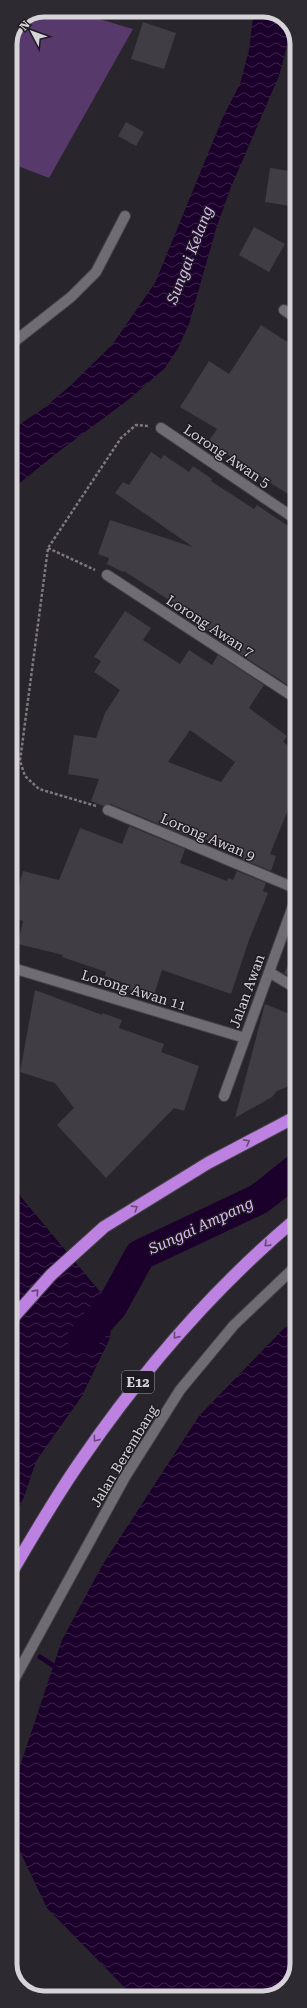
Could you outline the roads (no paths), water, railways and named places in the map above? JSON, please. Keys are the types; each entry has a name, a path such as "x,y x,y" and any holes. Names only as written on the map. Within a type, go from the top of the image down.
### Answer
{"highway":[{"path":"17,1313 51,1275 104,1227 208,1163 290,1120"},
{"name":"E12","path":"17,1564 81,1460 130,1392 192,1317 271,1240 290,1224"}],"street":[{"path":"17,339 71,297 96,272 125,216"},
{"path":"284,310 290,314"},
{"name":"Lorong Awan 5","path":"161,428 290,515"},
{"name":"Lorong Awan 7","path":"107,575 290,694"},
{"name":"Lorong Awan 9","path":"108,810 290,886"},
{"name":"Jalan Awan","path":"224,1096 290,914"},
{"name":"Lorong Awan 11","path":"17,969 245,1038"},
{"path":"269,972 290,985"},
{"name":"Jalan Berembang","path":"17,1674 125,1477 180,1390 234,1326 290,1272"}],"water":[{"name":"Sungai Kelang","path":"253,17 273,19 282,25 289,36 279,76 231,187 216,229 189,324 178,348 165,368 128,400 58,452 17,485 17,426 44,408 70,386 112,345 155,283 223,117 240,84 249,50"},
{"path":"17,1188 21,1197 112,1306 110,1338 82,1396 36,1461 24,1497 17,1510"},
{"path":"290,1322 290,1964 288,1974 283,1982 275,1988 266,1991 128,1991 47,1908 17,1846 17,1775 62,1640 103,1564 199,1416"}],"waterway":[{"name":"Sungai Ampang","path":"83,1338 112,1306 140,1255 259,1199 290,1175"},
{"path":"40,1657 54,1666"}]}
